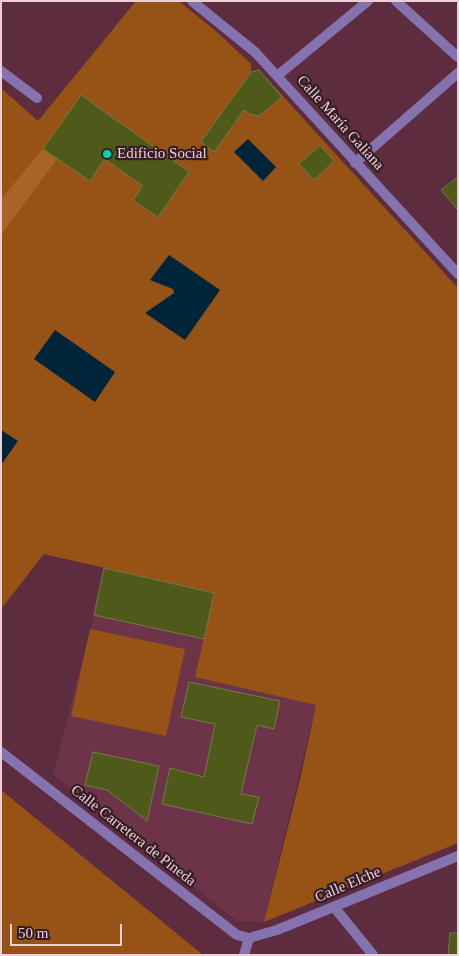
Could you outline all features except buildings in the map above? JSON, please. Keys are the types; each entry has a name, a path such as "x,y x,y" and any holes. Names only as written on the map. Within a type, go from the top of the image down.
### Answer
{"street":[{"name":"Calle María Galiana","path":"192,1 255,52 458,274"},
{"path":"277,76 368,1"},
{"path":"396,1 458,57"},
{"path":"1,71 37,98"},
{"path":"355,163 458,73"},
{"name":"Calle Carretera de Pineda","path":"1,752 237,935 249,938"},
{"name":"Calle Elche","path":"249,938 277,930 458,856"},
{"path":"334,907 374,955"},
{"path":"244,955 249,938"}],"shaded area":[{"path":"136,1 179,1 218,33 251,64 251,72 259,70 458,288 458,843 264,922 300,780 316,705 195,677 214,593 44,554 1,609 1,88 38,121"},
{"path":"43,149 57,159 1,235 1,199"},
{"path":"104,568 214,593 316,704 264,922 237,921 53,775 94,615"},
{"path":"90,629 185,649 166,736 71,716"},
{"path":"1,790 203,955 1,955"}],"water":[{"path":"248,139 276,167 263,181 234,152"},
{"path":"169,255 220,290 185,340 145,313 174,293 173,289 150,280"},
{"path":"55,330 115,372 95,402 34,359"},
{"path":"1,430 18,441 1,465"}],"place":[{"name":"Edificio Social","path":"107,154"}]}
